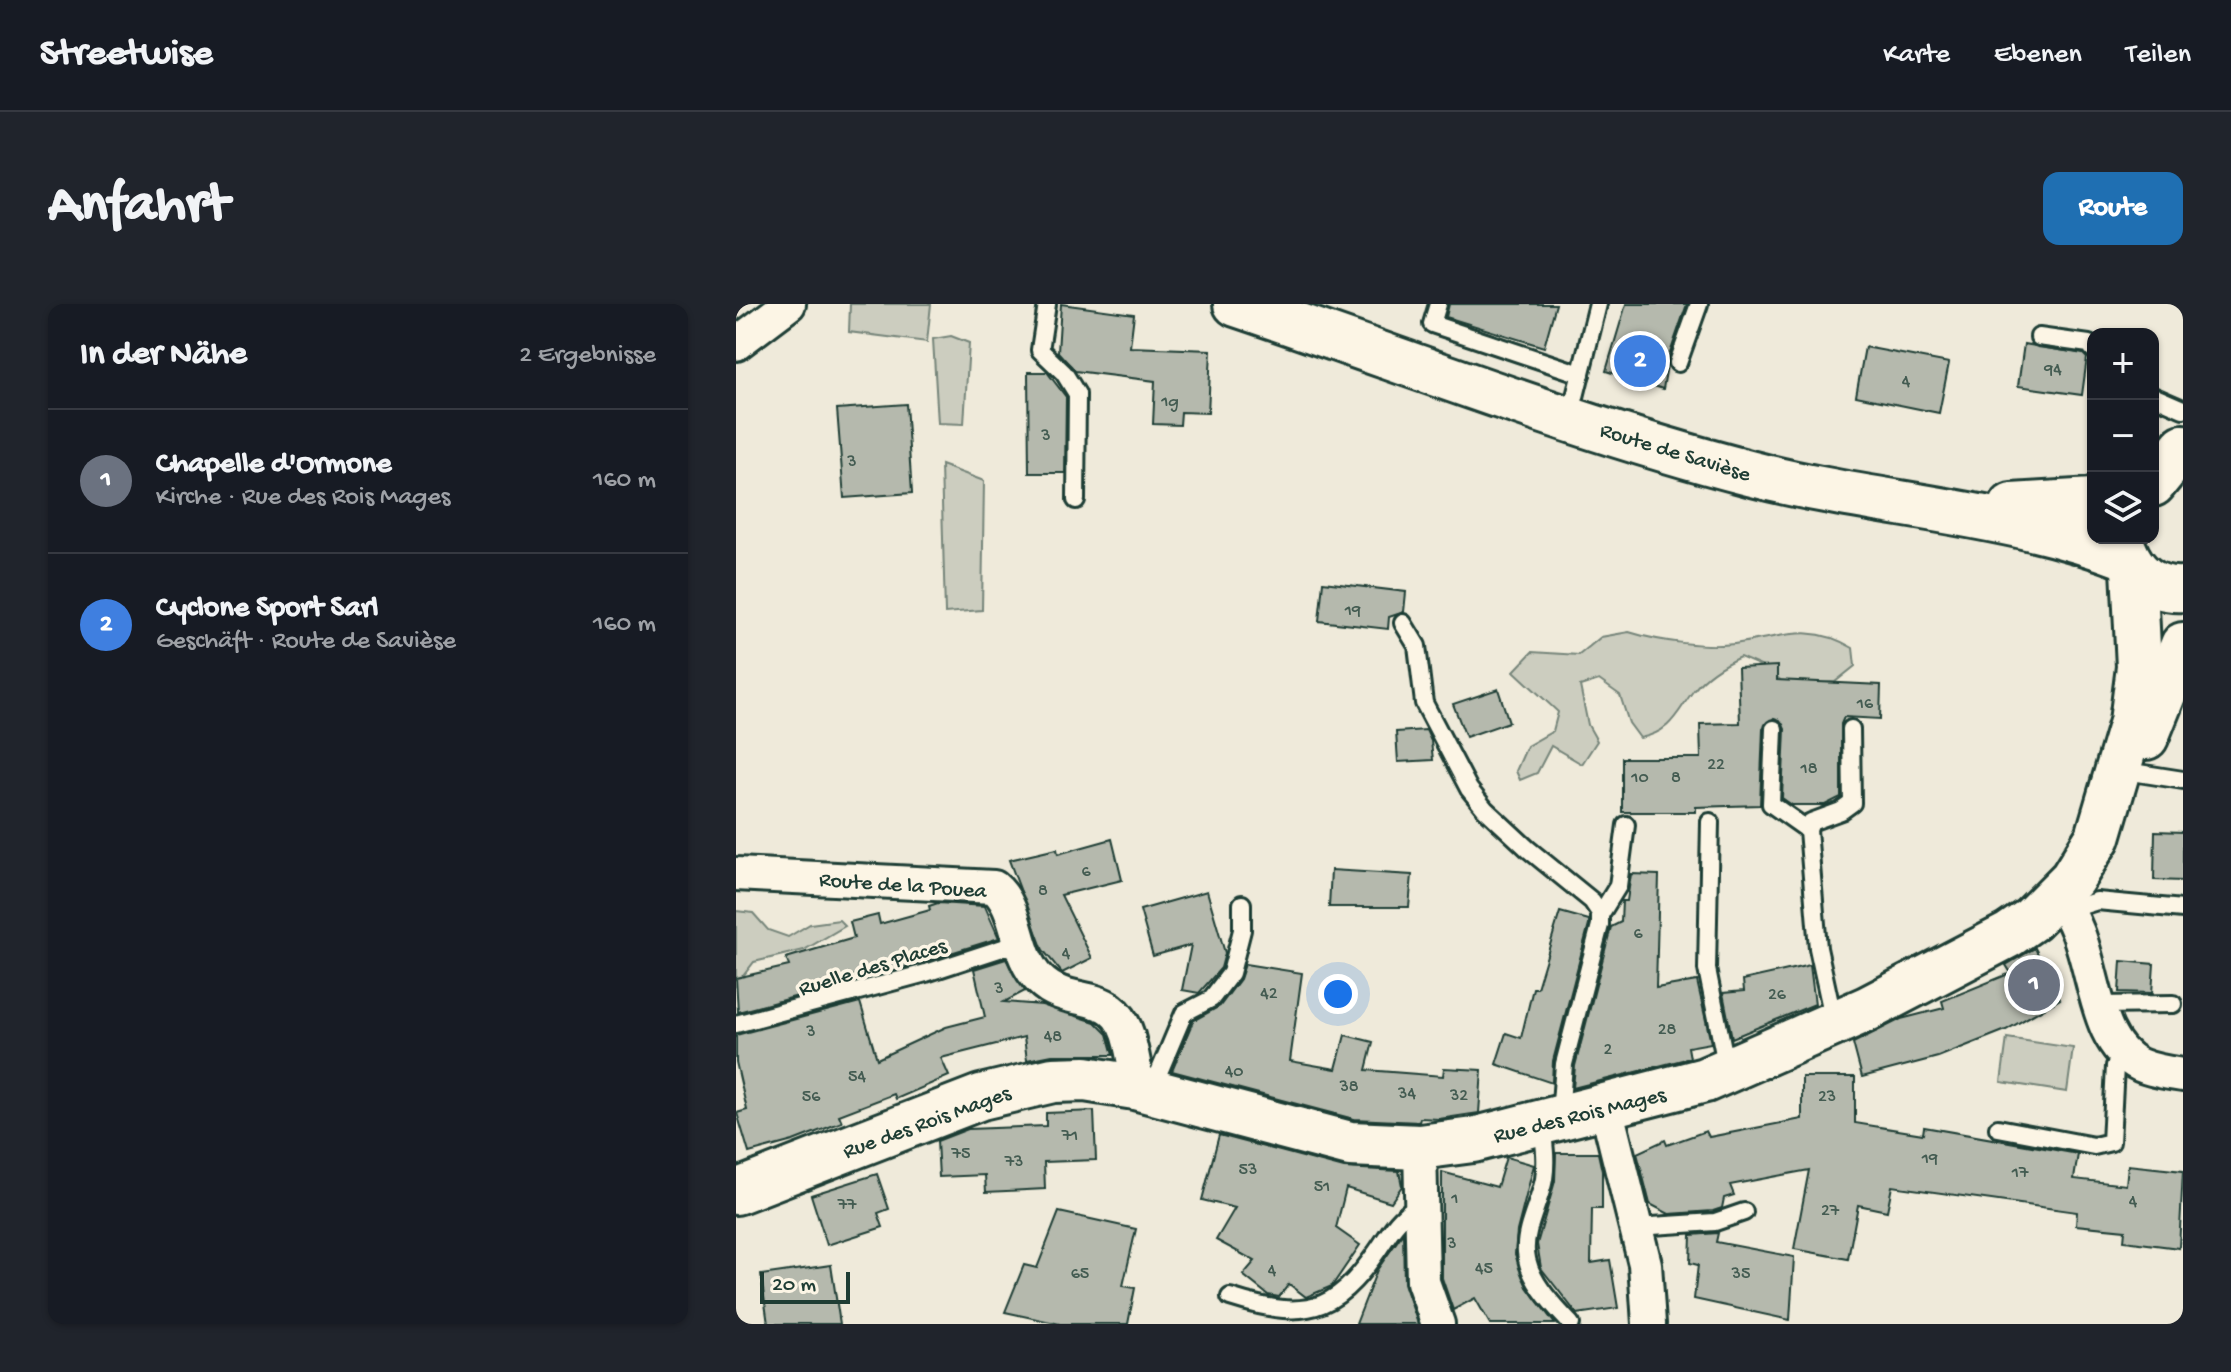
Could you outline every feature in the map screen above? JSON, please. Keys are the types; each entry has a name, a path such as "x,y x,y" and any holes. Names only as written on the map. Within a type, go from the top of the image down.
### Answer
{"street":[{"path":"736,344 789,304"},
{"name":"Route de Savièse","path":"1236,304 1696,459 1785,482 2068,534 2128,555 2153,584 2183,589"},
{"path":"2159,477 2183,447"},
{"path":"2159,483 2183,480"},
{"path":"1941,509 2087,501"},
{"path":"2127,762 2139,667 2137,617 2128,555"},
{"path":"2127,762 2183,644 2137,617"},
{"name":"Rue des Rois Mages","path":"736,1192 929,1116 1018,1085 1070,1079 1144,1088 1350,1144 1420,1147 1473,1140 1551,1121 1728,1071 1834,1024 1979,953 2062,903 2072,879 2098,837 2127,762"},
{"name":"Route de la Pouea","path":"736,874 979,883 994,887 1003,894 1018,943 1040,981 1057,991 1098,1001 1114,1011 1128,1035 1144,1088"},
{"path":"2062,903 2082,941 2110,1035 2123,1052 2148,1068 2183,1075"},
{"path":"1606,1107 1645,1264 1649,1324"},
{"path":"1420,1147 1423,1282 1438,1324"}],"lane":[{"path":"1047,304 1040,350 1064,373 1077,394 1076,500"},
{"path":"1438,304 1432,324 1581,374"},
{"path":"1570,417 1598,304"},
{"path":"1678,363 1699,304"},
{"path":"2039,337 2087,344"},
{"path":"2159,399 2183,409"},
{"path":"1403,623 1417,646 1424,703 1469,789 1485,809 1528,849 1592,901 1600,915 1598,939 1551,1121 1544,1179 1525,1248 1528,1265 1548,1301 1571,1324"},
{"path":"1774,729 1771,804 1808,830"},
{"path":"1834,1024 1818,948 1808,830 1811,822 1841,811 1852,803 1851,729"},
{"path":"2127,762 2183,780"},
{"path":"1710,822 1707,969 1728,1071"},
{"path":"1600,915 1612,901 1618,886 1626,825"},
{"path":"2062,903 2097,901 2183,909"},
{"path":"1144,1088 1184,1013 1211,999 1231,973 1242,930 1242,904"},
{"name":"Ruelle des Places","path":"736,1024 897,982 1018,943"},
{"path":"2100,1005 2173,1004"},
{"path":"1998,1128 2094,1146 2111,1142 2115,1066 2123,1052"},
{"path":"1230,1297 1281,1313 1298,1314 1329,1307 1354,1285 1406,1213 1422,1205"},
{"path":"1636,1227 1715,1222 1744,1212"}],"shaded area":[{"path":"850,304 931,304 927,342 849,332"},
{"path":"951,336 969,343 964,424 938,423 933,339"},
{"path":"941,465 984,481 982,610 945,613"},
{"path":"1629,632 1699,645 1728,645 1784,635 1811,634 1838,640 1853,648 1855,666 1835,682 1786,685 1768,669 1740,657 1704,679 1667,726 1640,738 1629,723 1620,695 1599,680 1580,686 1588,725 1597,741 1582,764 1551,746 1537,773 1520,780 1516,771 1527,746 1553,731 1558,712 1514,671 1532,652 1579,655 1601,637"},
{"path":"736,911 753,913 768,930 788,937 810,924 839,920 845,926 804,950 754,962 736,985"},
{"path":"2007,1038 2073,1048 2067,1092 2001,1082"}],"building":[{"path":"1061,304 1134,314 1130,347 1211,350 1208,413 1181,412 1180,425 1153,424 1155,381 1075,371 1058,352"},
{"path":"1449,304 1556,304 1544,347 1446,317"},
{"path":"1626,304 1687,304 1668,359 1663,389 1606,371"},
{"path":"2024,344 2083,354 2087,358 2082,395 2018,386"},
{"path":"1865,347 1949,363 1939,413 1856,396"},
{"path":"1028,372 1047,372 1066,397 1065,473 1029,473"},
{"path":"906,404 912,493 844,498 837,409"},
{"path":"1323,582 1406,592 1404,612 1389,617 1388,629 1319,621"},
{"path":"1777,666 1777,680 1881,685 1880,719 1844,717 1841,724 1841,797 1825,805 1792,805 1782,798 1785,729 1780,720 1774,718 1763,729 1760,805 1696,807 1696,812 1622,812 1622,758 1701,758 1700,724 1740,723 1738,668"},
{"path":"1498,689 1509,722 1466,737 1453,704"},
{"path":"1426,730 1433,760 1398,762 1396,732"},
{"path":"2155,831 2183,832 2183,881 2154,880"},
{"path":"1112,839 1122,880 1061,895 1092,958 1062,973 1043,950 1009,860 1057,849 1058,854"},
{"path":"1331,870 1412,875 1409,907 1329,907"},
{"path":"1631,874 1659,875 1656,988 1697,981 1711,1043 1688,1047 1690,1058 1573,1088 1575,1066 1611,927 1621,922 1622,901 1627,901"},
{"path":"1207,891 1225,953 1221,968 1199,993 1182,990 1191,945 1153,956 1140,910"},
{"path":"938,903 985,906 999,938 899,969 897,963 853,976 854,981 738,1012 736,978 789,966 786,958 854,938 850,922 878,915 880,924 930,910 929,906"},
{"path":"1560,912 1589,920 1589,924 1553,1061 1552,1083 1496,1064 1506,1033 1521,1038 1533,988 1537,988"},
{"path":"2035,948 2060,999 2006,1030 1938,1057 1862,1077 1853,1043 1901,1019 1944,1008 1942,1001 2011,973 2006,965"},
{"path":"1006,959 1025,991 1004,1002 1042,1005 1095,1022 1107,1034 1113,1055 1052,1055 1027,1060 1024,1037 941,1058 949,1076 896,1099 894,1094 839,1115 842,1122 793,1141 749,1153 737,1113 747,1110 736,1062 736,1035 860,1002 877,1059 946,1027 985,1017 974,969"},
{"path":"2121,961 2154,964 2152,993 2119,992"},
{"path":"1245,964 1302,973 1290,1061 1336,1069 1345,1035 1373,1042 1366,1070 1443,1076 1444,1068 1482,1070 1479,1113 1439,1119 1420,1118 1419,1122 1354,1119 1172,1071 1193,1021 1220,1006 1240,979"},
{"path":"1810,965 1815,1004 1732,1038 1723,993 1744,991 1743,980"},
{"path":"1802,1077 1855,1077 1855,1123 1923,1134 1924,1127 2078,1154 2074,1179 2126,1185 2128,1165 2183,1171 2179,1248 2124,1241 2125,1230 2076,1225 2077,1212 1892,1186 1887,1211 1858,1205 1848,1259 1794,1249 1809,1170 1730,1185 1734,1195 1724,1198 1722,1208 1713,1211 1669,1214 1650,1204 1637,1153 1665,1140 1667,1145 1706,1131 1709,1137 1802,1119"},
{"path":"1094,1111 1096,1160 1044,1162 1045,1189 986,1192 985,1175 939,1177 937,1141 968,1129 1046,1126 1046,1113"},
{"path":"1219,1135 1344,1168 1399,1171 1402,1186 1391,1202 1346,1188 1336,1228 1360,1245 1332,1286 1306,1297 1289,1284 1279,1297 1268,1295 1243,1275 1255,1261 1216,1240 1235,1208 1202,1200"},
{"path":"1556,1153 1598,1153 1602,1171 1602,1209 1592,1209 1591,1263 1610,1260 1618,1308 1577,1314 1541,1268 1537,1244 1555,1181"},
{"path":"1506,1157 1534,1165 1517,1231 1515,1254 1527,1287 1555,1324 1490,1324 1475,1298 1453,1310 1442,1278 1442,1172 1497,1187"},
{"path":"877,1174 889,1209 878,1213 883,1227 827,1245 811,1195"},
{"path":"1059,1212 1136,1229 1123,1286 1135,1288 1128,1324 1060,1324 1005,1312 1024,1265 1037,1268"},
{"path":"1403,1233 1404,1283 1418,1324 1356,1324 1377,1270"},
{"path":"1718,1233 1716,1242 1794,1257 1790,1320 1694,1299 1698,1265 1690,1263 1691,1235"},
{"path":"831,1265 840,1324 768,1324 761,1275"}],"place":[{"name":"Cyclone Sport Sarl","path":"1640,361"},
{"name":"Chapelle d'Ormone","path":"2034,985"}]}
